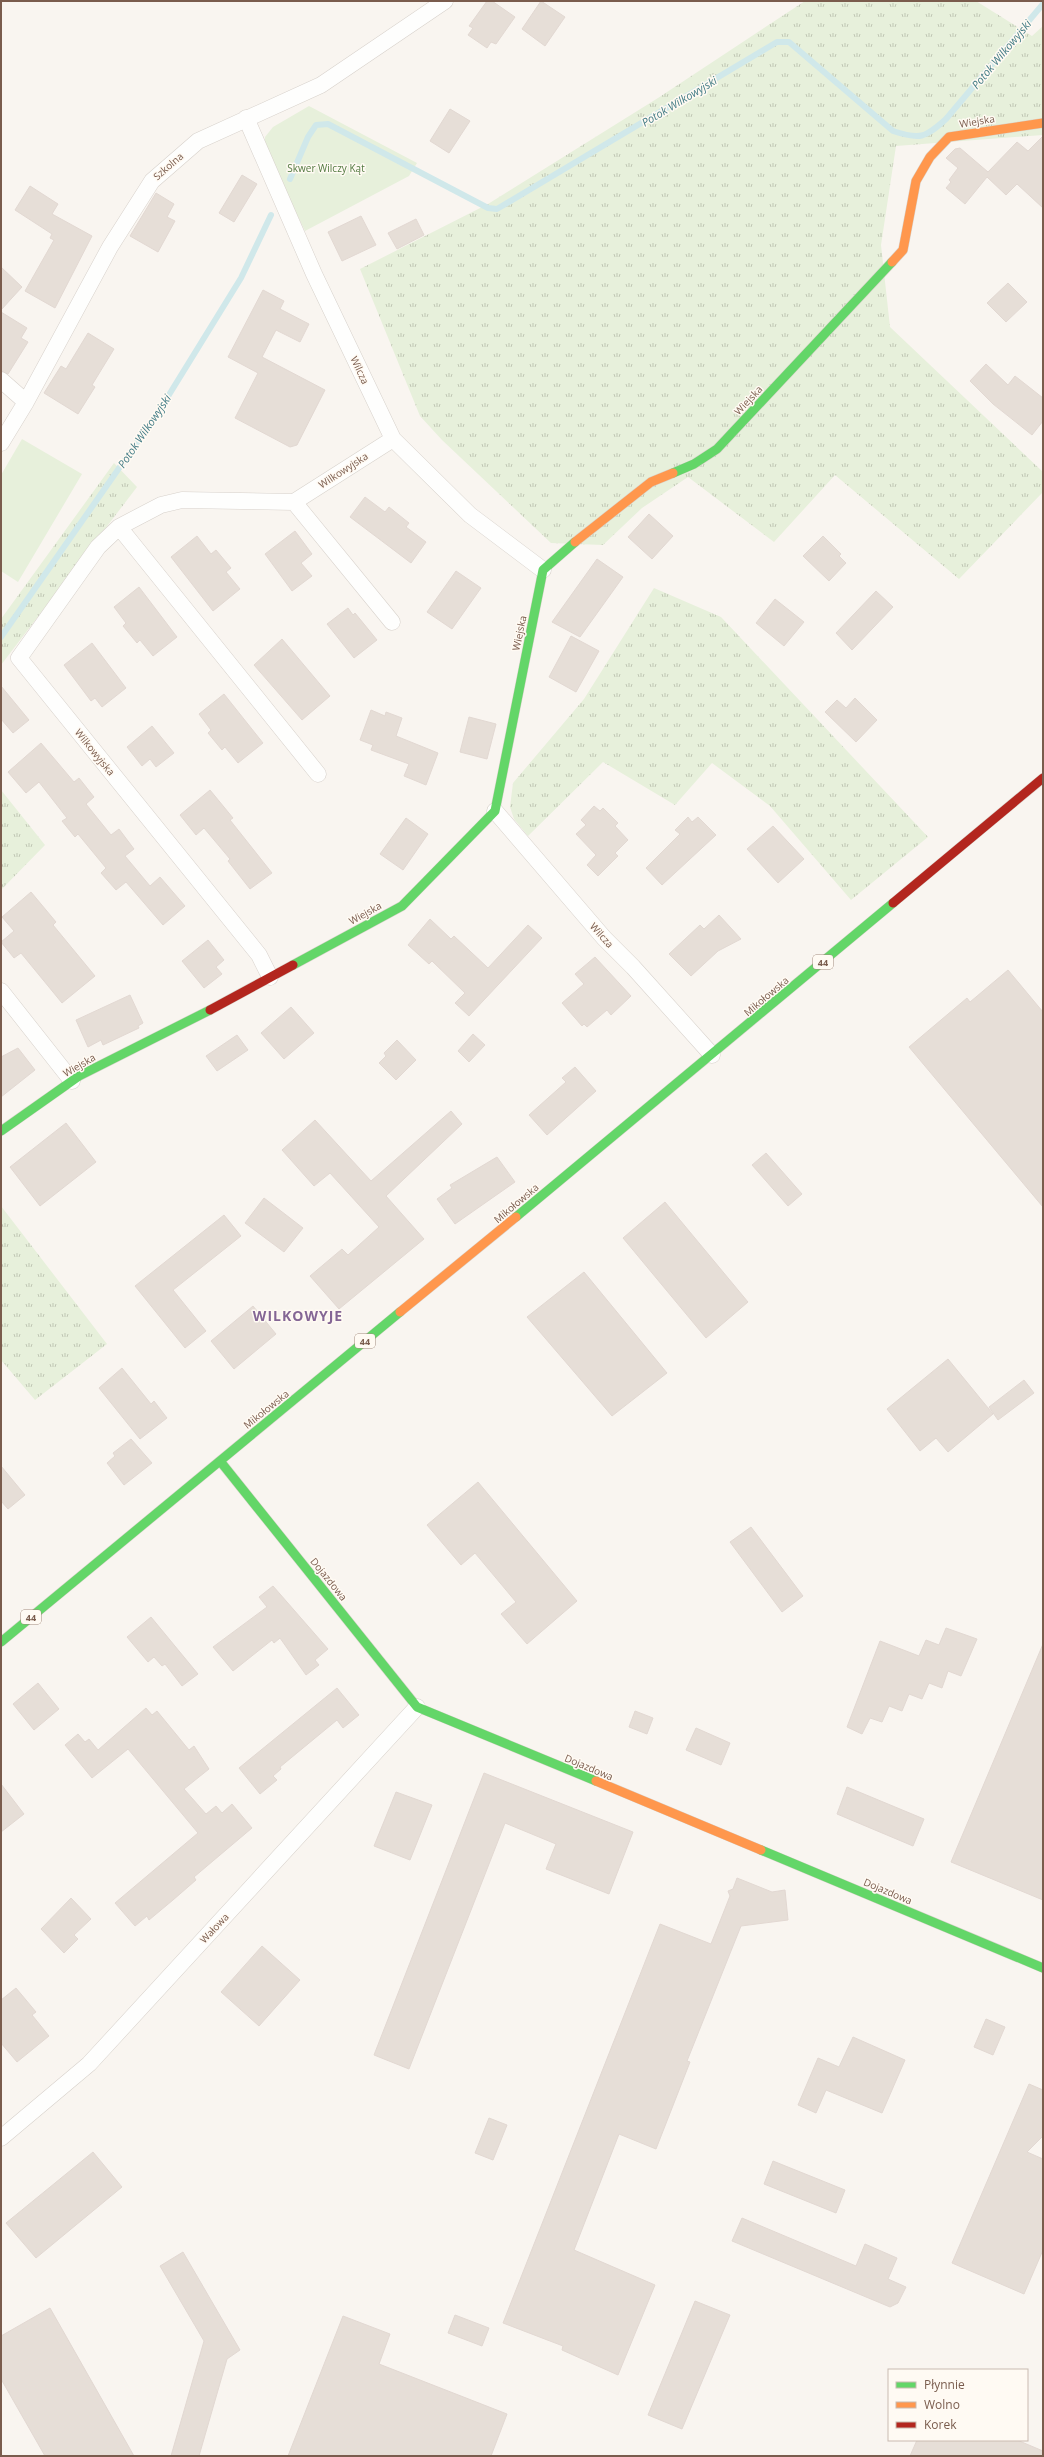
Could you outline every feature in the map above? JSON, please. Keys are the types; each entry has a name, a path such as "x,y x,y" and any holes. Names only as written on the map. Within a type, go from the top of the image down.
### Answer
{"street":[{"name":"Szkolna","path":"1,443 26,402 110,247 152,181 198,141 321,85 445,1"},
{"name":"Wilcza","path":"246,118 318,281 393,439 470,515 544,570"},
{"name":"Wiejska","path":"1,1131 72,1081 402,906 495,810 544,570 590,529 651,482 694,464 717,449 839,319 903,250 916,181 930,157 949,137 1043,123"},
{"path":"1,380 26,402"},
{"name":"Wilkowyjska","path":"270,977 259,955 20,658 98,547 119,527 161,505 182,500 294,502 393,439"},
{"path":"294,502 392,622"},
{"path":"119,527 318,774"},
{"name":"Mikołowska","path":"1,1642 712,1055 1043,778"},
{"name":"Wilcza","path":"495,810 604,938 633,967 712,1055"},
{"path":"1,991 72,1081"},
{"name":"Dojazdowa","path":"220,1461 417,1707 1043,1968"},
{"name":"Wałowa","path":"1,2138 89,2064 417,1707"}],"green space":[{"path":"805,1 976,1 1032,36 1043,26 1043,135 896,146 881,245 890,327 1043,472 1043,492 959,579 835,475 774,542 688,477 642,508 603,545 551,543 442,440 420,416 360,269 488,204 658,98"},
{"name":"Skwer Wilczy Kąt","path":"309,106 417,163 409,176 305,231 265,149 265,137 273,127"},
{"path":"22,439 82,474 18,582 1,571 1,475"},
{"path":"114,463 137,487 1,665 1,619"},
{"path":"654,588 721,617 928,837 851,900 770,806 712,763 675,805 603,762 528,836 514,819 510,807 513,783 584,699"},
{"path":"1,790 45,845 1,890"},
{"path":"1,1206 107,1344 35,1400 1,1360"}],"building":[{"path":"487,1 492,1 515,17 496,44 491,42 487,48 468,35 473,28 469,26"},
{"path":"541,1 565,17 545,46 522,29"},
{"path":"450,109 470,121 449,153 430,141"},
{"path":"1043,136 1043,208 1017,184 1006,195 987,177 965,204 946,188 951,182 949,180 958,168 946,158 955,149 960,148 988,172 1017,142 1028,151"},
{"path":"242,175 257,184 234,222 219,213"},
{"path":"30,186 58,204 52,214 92,236 55,308 25,291 54,240 50,238 52,234 15,210"},
{"path":"156,193 174,204 167,217 175,221 158,252 130,236"},
{"path":"361,216 376,245 342,261 328,232"},
{"path":"416,219 424,235 397,249 388,233"},
{"path":"1,267 22,287 1,310"},
{"path":"1008,283 1027,302 1006,322 987,303"},
{"path":"263,290 284,301 280,309 309,324 300,342 276,330 262,357 325,390 297,445 290,447 235,418 258,373 228,357"},
{"path":"1,312 27,328 21,338 28,342 8,374 1,371"},
{"path":"88,333 114,349 92,385 95,387 78,414 44,393 61,366 66,369"},
{"path":"986,364 1008,385 1015,376 1043,398 1043,421 1032,435 993,404 970,381"},
{"path":"365,497 385,512 389,507 409,523 406,527 426,542 411,563 350,517"},
{"path":"649,514 673,536 652,559 628,537"},
{"path":"295,531 312,554 301,563 312,576 292,591 265,554"},
{"path":"197,536 211,554 216,550 231,568 226,572 240,589 213,611 171,557"},
{"path":"823,536 841,554 839,556 846,563 829,581 803,556"},
{"path":"597,559 623,577 580,637 552,622"},
{"path":"456,571 481,588 452,629 427,612"},
{"path":"139,587 177,637 153,656 140,640 137,643 123,626 126,623 114,607"},
{"path":"876,591 893,607 852,650 836,633"},
{"path":"775,599 804,622 784,646 756,623"},
{"path":"348,608 353,615 355,613 377,640 354,658 327,624"},
{"path":"571,636 599,651 576,692 549,677"},
{"path":"282,639 330,696 302,720 254,665"},
{"path":"92,643 126,688 102,707 95,698 91,701 64,665"},
{"path":"1,686 29,720 13,733 1,719"},
{"path":"224,694 263,743 238,763 225,747 222,750 208,733 211,730 199,714"},
{"path":"855,698 877,720 856,742 825,712 837,700 846,708"},
{"path":"371,710 385,716 386,712 402,718 396,736 438,753 426,785 404,776 409,764 371,750 373,745 360,740"},
{"path":"469,717 496,724 487,759 460,752"},
{"path":"152,726 174,753 156,767 150,759 142,766 127,747"},
{"path":"41,743 74,782 79,778 94,797 86,804 111,835 119,829 134,849 125,856 150,886 160,877 185,906 163,925 126,882 116,890 101,873 106,868 78,834 75,837 62,821 67,818 39,782 26,793 8,772"},
{"path":"210,790 233,818 230,820 272,873 250,889 228,861 230,859 204,828 196,835 180,815"},
{"path":"594,806 600,811 603,808 618,823 615,826 628,840 615,853 618,856 598,876 587,865 596,855 576,834 586,825 581,820"},
{"path":"688,817 692,822 698,817 716,835 662,885 646,868 680,834 675,830"},
{"path":"406,818 428,834 403,870 380,854"},
{"path":"773,826 804,859 778,883 747,849"},
{"path":"31,892 56,922 53,925 95,976 62,1003 21,953 14,958 1,942 14,931 2,917"},
{"path":"719,915 741,939 718,951 691,976 669,954 700,925 704,929"},
{"path":"430,919 451,939 454,936 488,968 528,925 542,938 469,1016 455,1003 465,993 432,961 429,964 408,945"},
{"path":"208,940 224,960 216,967 222,974 204,988 182,961"},
{"path":"595,957 631,996 611,1015 607,1010 587,1027 584,1024 582,1026 562,1003 584,984 575,974"},
{"path":"1008,970 1043,1012 1043,1207 909,1047 967,998 970,1002"},
{"path":"130,995 143,1023 138,1026 139,1028 103,1045 101,1040 88,1047 76,1020"},
{"path":"291,1007 314,1033 284,1059 261,1033"},
{"path":"473,1034 485,1045 469,1062 458,1051"},
{"path":"237,1035 248,1050 217,1071 206,1056"},
{"path":"397,1040 416,1060 396,1080 379,1063 386,1056 384,1053"},
{"path":"18,1048 35,1070 1,1097 1,1057"},
{"path":"575,1067 596,1091 547,1135 529,1115 566,1082 562,1078"},
{"path":"451,1111 462,1124 386,1196 424,1239 339,1309 310,1276 342,1249 348,1255 379,1227 330,1173 314,1186 282,1150 315,1120 371,1181"},
{"path":"66,1123 96,1162 40,1206 10,1167"},
{"path":"766,1153 802,1194 788,1206 752,1165"},
{"path":"497,1157 515,1182 455,1224 437,1199 452,1188 450,1185"},
{"path":"264,1198 303,1228 284,1252 245,1223"},
{"path":"665,1202 748,1302 706,1338 623,1238"},
{"path":"224,1215 241,1236 173,1290 206,1331 185,1348 135,1286"},
{"path":"584,1272 667,1373 612,1416 527,1317"},
{"path":"253,1306 276,1334 234,1369 211,1341"},
{"path":"948,1359 993,1414 948,1452 936,1438 920,1451 887,1409"},
{"path":"122,1368 151,1404 154,1401 167,1418 140,1439 99,1388"},
{"path":"1024,1380 1034,1393 998,1420 989,1407"},
{"path":"131,1439 152,1463 124,1485 107,1463 115,1456 113,1453"},
{"path":"1,1466 25,1495 8,1509 1,1501"},
{"path":"478,1482 577,1601 527,1644 501,1614 516,1602 475,1553 461,1565 427,1525"},
{"path":"751,1527 803,1596 782,1612 730,1542"},
{"path":"273,1586 328,1649 315,1660 319,1665 306,1675 280,1638 274,1643 272,1640 233,1671 213,1647 267,1607 259,1597"},
{"path":"151,1617 198,1674 182,1686 165,1664 162,1666 154,1657 148,1662 127,1637"},
{"path":"946,1628 977,1639 961,1676 948,1671 942,1688 929,1683 922,1699 909,1694 902,1711 889,1706 882,1722 870,1718 862,1734 847,1727 880,1641 919,1656 926,1640 939,1645"},
{"path":"1043,1644 1043,1900 951,1862"},
{"path":"38,1683 59,1709 34,1730 13,1704"},
{"path":"337,1688 359,1715 343,1728 337,1720 280,1767 281,1769 273,1776 277,1780 260,1794 239,1768"},
{"path":"146,1708 152,1715 157,1711 189,1750 194,1746 209,1769 184,1789 206,1814 216,1806 222,1813 232,1804 252,1828 194,1877 196,1880 173,1900 149,1920 147,1916 135,1926 115,1903 198,1833 128,1749 92,1778 65,1745 78,1734 85,1742 89,1739 98,1750"},
{"path":"635,1711 653,1718 647,1734 629,1727"},
{"path":"696,1728 730,1743 721,1765 686,1750"},
{"path":"484,1773 633,1832 609,1894 546,1869 556,1844 505,1823 409,2069 374,2055"},
{"path":"1,1784 24,1814 1,1832"},
{"path":"847,1787 924,1819 913,1846 837,1814"},
{"path":"396,1792 432,1805 410,1860 374,1846"},
{"path":"737,1878 772,1892 785,1890 788,1920 741,1926 687,2061 690,2062 656,2149 619,2134 574,2250 655,2285 618,2375 562,2350 563,2346 503,2323 660,1924 711,1944 730,1896 728,1891 733,1889"},
{"path":"71,1898 91,1919 74,1935 78,1939 64,1953 41,1929"},
{"path":"262,1946 300,1980 259,2026 221,1992"},
{"path":"16,1988 36,2012 32,2015 49,2036 17,2062 1,2043 1,2000"},
{"path":"986,2019 1005,2027 993,2055 974,2047"},
{"path":"853,2037 905,2060 882,2113 826,2090 816,2113 798,2105 818,2058 839,2067"},
{"path":"1029,2084 1043,2090 1043,2136 1027,2152 1043,2159 1043,2250 1024,2294 952,2263"},
{"path":"489,2118 507,2125 493,2160 475,2153"},
{"path":"93,2152 122,2187 36,2258 6,2223"},
{"path":"773,2161 845,2190 836,2213 764,2184"},
{"path":"742,2218 856,2266 865,2244 897,2258 888,2279 906,2287 898,2303 890,2307 732,2241"},
{"path":"183,2252 240,2350 227,2359 199,2456 171,2456 204,2341 160,2266"},
{"path":"695,2301 730,2315 682,2429 648,2415"},
{"path":"50,2308 134,2456 45,2456 1,2379 1,2336"},
{"path":"455,2315 489,2328 482,2346 448,2333"},
{"path":"343,2316 390,2334 379,2364 507,2414 491,2456 288,2456"},
{"path":"917,2441 1019,2441 1043,2451 1043,2456 910,2456"}],"waterway":[{"name":"Potok Wilkowyjski","path":"290,179 308,137 316,125 328,124 488,208 497,209 777,42 789,42 893,131 910,136 922,136 933,130 946,119 1043,4"},
{"name":"Potok Wilkowyjski","path":"1,637 159,411 241,278 271,215"}],"traffic: fast":[{"path":"673,473 694,464 717,449 892,262"},
{"path":"293,965 402,906 495,811 543,570 575,542"},
{"path":"516,1217 893,903"},
{"path":"1,1131 79,1076 210,1010"},
{"path":"1,1642 400,1312"},
{"path":"220,1461 417,1707 596,1781"},
{"path":"761,1850 1043,1968"}],"traffic: slow":[{"path":"892,262 903,250 916,181 930,157 949,137 1043,123"},
{"path":"575,542 651,482 673,473"},
{"path":"400,1312 516,1217"},
{"path":"596,1781 761,1850"}],"traffic: jam":[{"path":"893,903 1043,778"},
{"path":"210,1010 293,965"}],"district":[{"name":"WILKOWYJE","path":"298,1315"}]}
